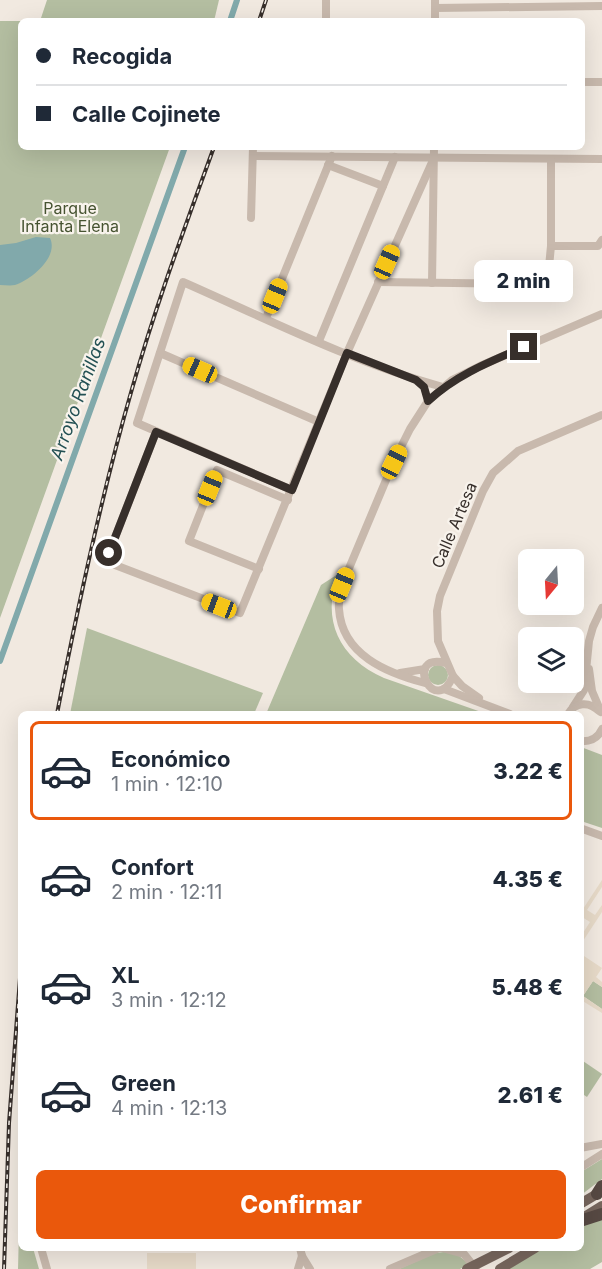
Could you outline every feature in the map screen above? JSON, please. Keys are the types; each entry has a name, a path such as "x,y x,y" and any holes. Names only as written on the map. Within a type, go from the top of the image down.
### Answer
{"highway":[{"path":"584,1219 602,1214"}],"main road":[{"path":"584,1201 600,1190"},
{"path":"584,1217 602,1206"},
{"path":"473,1268 503,1251"},
{"path":"504,1268 530,1251"}],"street":[{"path":"326,0 326,18"},
{"path":"435,4 602,6"},
{"path":"585,82 602,82"},
{"path":"432,283 434,150"},
{"path":"251,218 253,151 330,161 395,157 602,159"},
{"path":"319,341 395,157"},
{"path":"156,432 109,553 115,565 240,613 347,353 434,158"},
{"path":"378,282 539,283 548,277 551,246 551,159"},
{"path":"330,161 383,186"},
{"path":"266,318 330,161"},
{"path":"551,246 598,246 602,240"},
{"path":"292,490 137,423 183,282 347,353 416,380 443,387"},
{"path":"501,711 459,693 444,689 436,690 425,683 376,665 358,651 346,636 339,608 342,585 394,462 410,429 428,401 443,387 480,366 602,314"},
{"path":"160,353 320,422"},
{"path":"416,380 424,387 428,401"},
{"name":"Calle Artesa","path":"446,663 438,641 437,611 440,596 483,491 494,473 518,451 602,415"},
{"path":"259,569 189,541 217,470 288,500"},
{"path":"568,711 584,690 593,627 602,608"},
{"name":"Calle Artesa","path":"427,666 438,641"},
{"path":"588,654 592,691 601,714"},
{"path":"396,673 427,666 437,661 446,663 462,686 498,710"},
{"path":"425,683 423,676 427,666"},
{"path":"444,689 449,686 453,676"},
{"path":"568,711 583,704 594,706 601,714"},
{"path":"584,741 598,736 602,729"},
{"path":"584,741 602,746"},
{"path":"584,829 602,836"},
{"path":"584,1147 602,1144"},
{"path":"584,1166 602,1155"},
{"path":"41,1251 47,1269"},
{"path":"390,1269 434,1251"},
{"path":"464,1251 473,1268"},
{"path":"298,1269 301,1252"},
{"path":"301,1252 310,1269"}],"green space":[{"path":"47,0 219,0 215,18 41,18"},
{"name":"Parque Infanta Elena","path":"0,21 18,21 18,150 169,150 0,618"},
{"path":"338,574 333,591 333,622 338,636 355,660 384,678 478,711 267,711 321,585"},
{"path":"87,628 263,693 255,711 71,711"},
{"path":"438,665 445,668 448,675 445,682 438,685 431,682 428,675 431,668"},
{"path":"584,748 602,755 602,828 584,822"},
{"path":"593,981 602,987 602,1009 584,997"},
{"path":"584,1062 602,1074 587,1097 584,1095"},
{"path":"602,1159 602,1179 584,1193 584,1170"},
{"path":"602,1217 602,1262 590,1269 509,1269 537,1251 584,1251 584,1224"},
{"path":"18,1251 34,1251 39,1269 18,1269"},
{"path":"435,1253 458,1255 469,1264 460,1269 399,1269"}],"shaded area":[{"path":"602,880 602,887 587,910 595,915 602,905 602,912 584,939 584,931 590,922 584,918 584,907"},
{"path":"584,956 602,968 596,977 602,982 602,987 593,981 584,994"},
{"path":"584,997 602,1009 602,1013 584,1002"},
{"path":"147,1253 196,1253 196,1269 147,1269"}],"water":[{"path":"36,237 50,238 52,245 51,253 42,267 21,282 13,285 0,285 0,245"}],"waterway":[{"name":"Arroyo Ranillas","path":"231,18 237,0"},
{"name":"Arroyo Ranillas","path":"0,661 184,150"}],"railway":[{"path":"260,18 266,0"},
{"path":"58,711 91,551 121,429 160,297 213,150"},
{"path":"4,1269 9,1123 18,1004"}],"route":[{"path":"109,553 156,432 292,490 347,353 416,380 424,387 428,401 452,381 524,347"}]}
